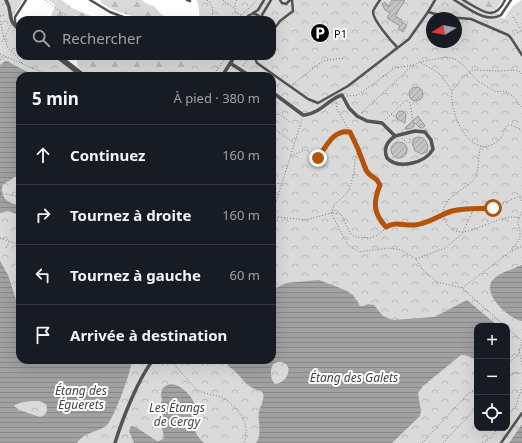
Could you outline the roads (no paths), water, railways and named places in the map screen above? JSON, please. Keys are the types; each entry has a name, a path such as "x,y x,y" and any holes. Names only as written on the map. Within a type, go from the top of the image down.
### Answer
{"street":[{"path":"6,0 9,6 12,23 16,26"},
{"path":"61,60 77,72"},
{"path":"224,72 232,60"},
{"path":"230,63 244,72"},
{"path":"276,93 303,115 318,111 342,95 349,108 357,116 368,121 382,123 397,135"},
{"path":"415,131 425,132 431,140 433,147 431,152 427,157 412,162 398,164 390,161 385,152 386,146 389,141 397,135 415,131"},
{"path":"115,443 121,425 151,364"}],"lane":[{"path":"16,24 15,16 26,0"},
{"path":"90,0 106,10 121,16"},
{"path":"250,14 258,10 264,0"},
{"path":"262,16 271,0"},
{"path":"276,26 280,21 293,11 291,0 286,4 282,3 280,0"},
{"path":"380,0 374,10 374,14 383,30 397,47"},
{"path":"428,12 435,0"},
{"path":"454,0 484,16 491,18 501,16 511,0"},
{"path":"464,0 491,14 499,11 505,0"},
{"path":"250,14 257,14 259,16"},
{"path":"276,77 310,101 316,103 320,102 348,86 412,36 426,15"},
{"path":"462,18 471,19 510,36 522,55"},
{"path":"65,60 81,72"},
{"path":"256,60 257,63 269,72"},
{"path":"501,443 522,413"}],"water":[{"path":"7,61 28,72 16,72 16,177 4,184 2,187 2,193 5,199 16,204 16,214 8,211 0,213 0,65"},
{"name":"Étang des Éguerets","path":"0,261 8,275 16,300 16,364 131,364 122,395 109,422 106,426 83,437 77,443 0,443","holes":["39,401 46,404 47,408 44,415 40,417 19,410 14,406 19,403"]},
{"path":"522,265 522,321 517,320 499,306 491,293 490,286 492,281 498,275"},
{"name":"Étang des Galets","path":"319,280 345,290 353,295 360,306 368,304 374,305 383,316 393,320 434,317 467,300 494,323 474,323 474,359 461,355 423,386 418,393 421,411 420,416 392,443 256,443 259,435 259,416 263,393 248,385 229,367 228,364 273,364 271,377 275,384 284,379 288,372 286,364 282,362 276,362 276,288 286,283"},
{"name":"Les Étangs de Cergy","path":"171,384 182,388 192,398 195,408 194,429 204,443 134,443 129,431 131,426 137,428 157,441 163,439 164,436 159,411 162,400 161,395 162,389"},
{"path":"522,424 522,443 509,443"}],"place":[{"name":"P1","path":"320,33"}]}
